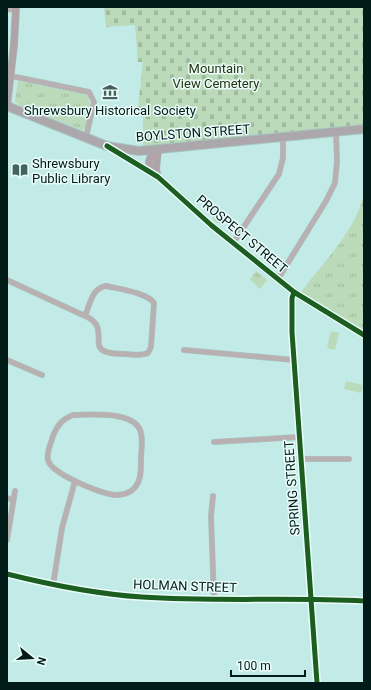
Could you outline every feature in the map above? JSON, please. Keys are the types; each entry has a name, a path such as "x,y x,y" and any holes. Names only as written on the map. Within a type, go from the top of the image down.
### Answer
{"main road":[{"name":"BOYLSTON STREET","path":"7,106 107,146 134,150 155,150 364,129"}],"street":[{"path":"7,9 16,8 11,76 7,106"},
{"path":"11,76 89,92 92,97 93,107 86,137"},
{"path":"278,279 332,190 336,171 336,132"},
{"path":"233,243 279,174 283,158 283,138"},
{"name":"PROSPECT STREET","path":"107,146 158,178 233,243 294,292 364,335"},
{"path":"150,172 149,162 155,150"},
{"path":"155,150 158,178"},
{"path":"7,280 96,322 99,342 103,351 112,354 142,355 150,350 154,304 149,297 106,286 101,287 94,293 85,316"},
{"name":"SPRING STREET","path":"294,292 292,298 291,319 317,683"},
{"path":"184,350 294,360"},
{"path":"7,360 42,375"},
{"path":"73,415 118,416 136,423 142,434 141,470 139,482 134,488 124,494 114,495 75,481 55,471 48,460 47,453 60,422 73,415"},
{"path":"214,442 299,437"},
{"path":"301,459 349,459"},
{"path":"53,585 62,528 75,481"},
{"path":"7,540 13,500 16,491"},
{"path":"213,496 214,599"},
{"path":"7,498 13,500"},
{"name":"HOLMAN STREET","path":"7,574 53,585 136,596 214,599 311,598 364,601"}],"green space":[{"name":"Mountain View Cemetery","path":"104,7 364,7 364,129 143,151 143,117 138,108 143,62 138,62 135,25 106,27"},
{"path":"18,81 85,94 88,98 90,111 85,129 82,130 19,105 15,101"},
{"path":"364,193 364,335 299,295 346,234 354,221"},
{"path":"217,211 221,211 225,217 221,223 217,223 213,219 213,215"},
{"path":"256,271 267,280 260,289 250,279"},
{"path":"331,331 339,333 335,350 327,348"},
{"path":"346,381 363,385 361,393 344,389"}],"cycle path":[{"path":"107,146 158,177 211,225 294,292 364,335"},
{"path":"294,292 292,298 292,332 317,683"},
{"path":"7,574 40,582 108,594 142,597 364,601"}],"place":[{"name":"Shrewsbury Historical Society","path":"110,92"},
{"name":"Shrewsbury Public Library","path":"20,170"}]}
